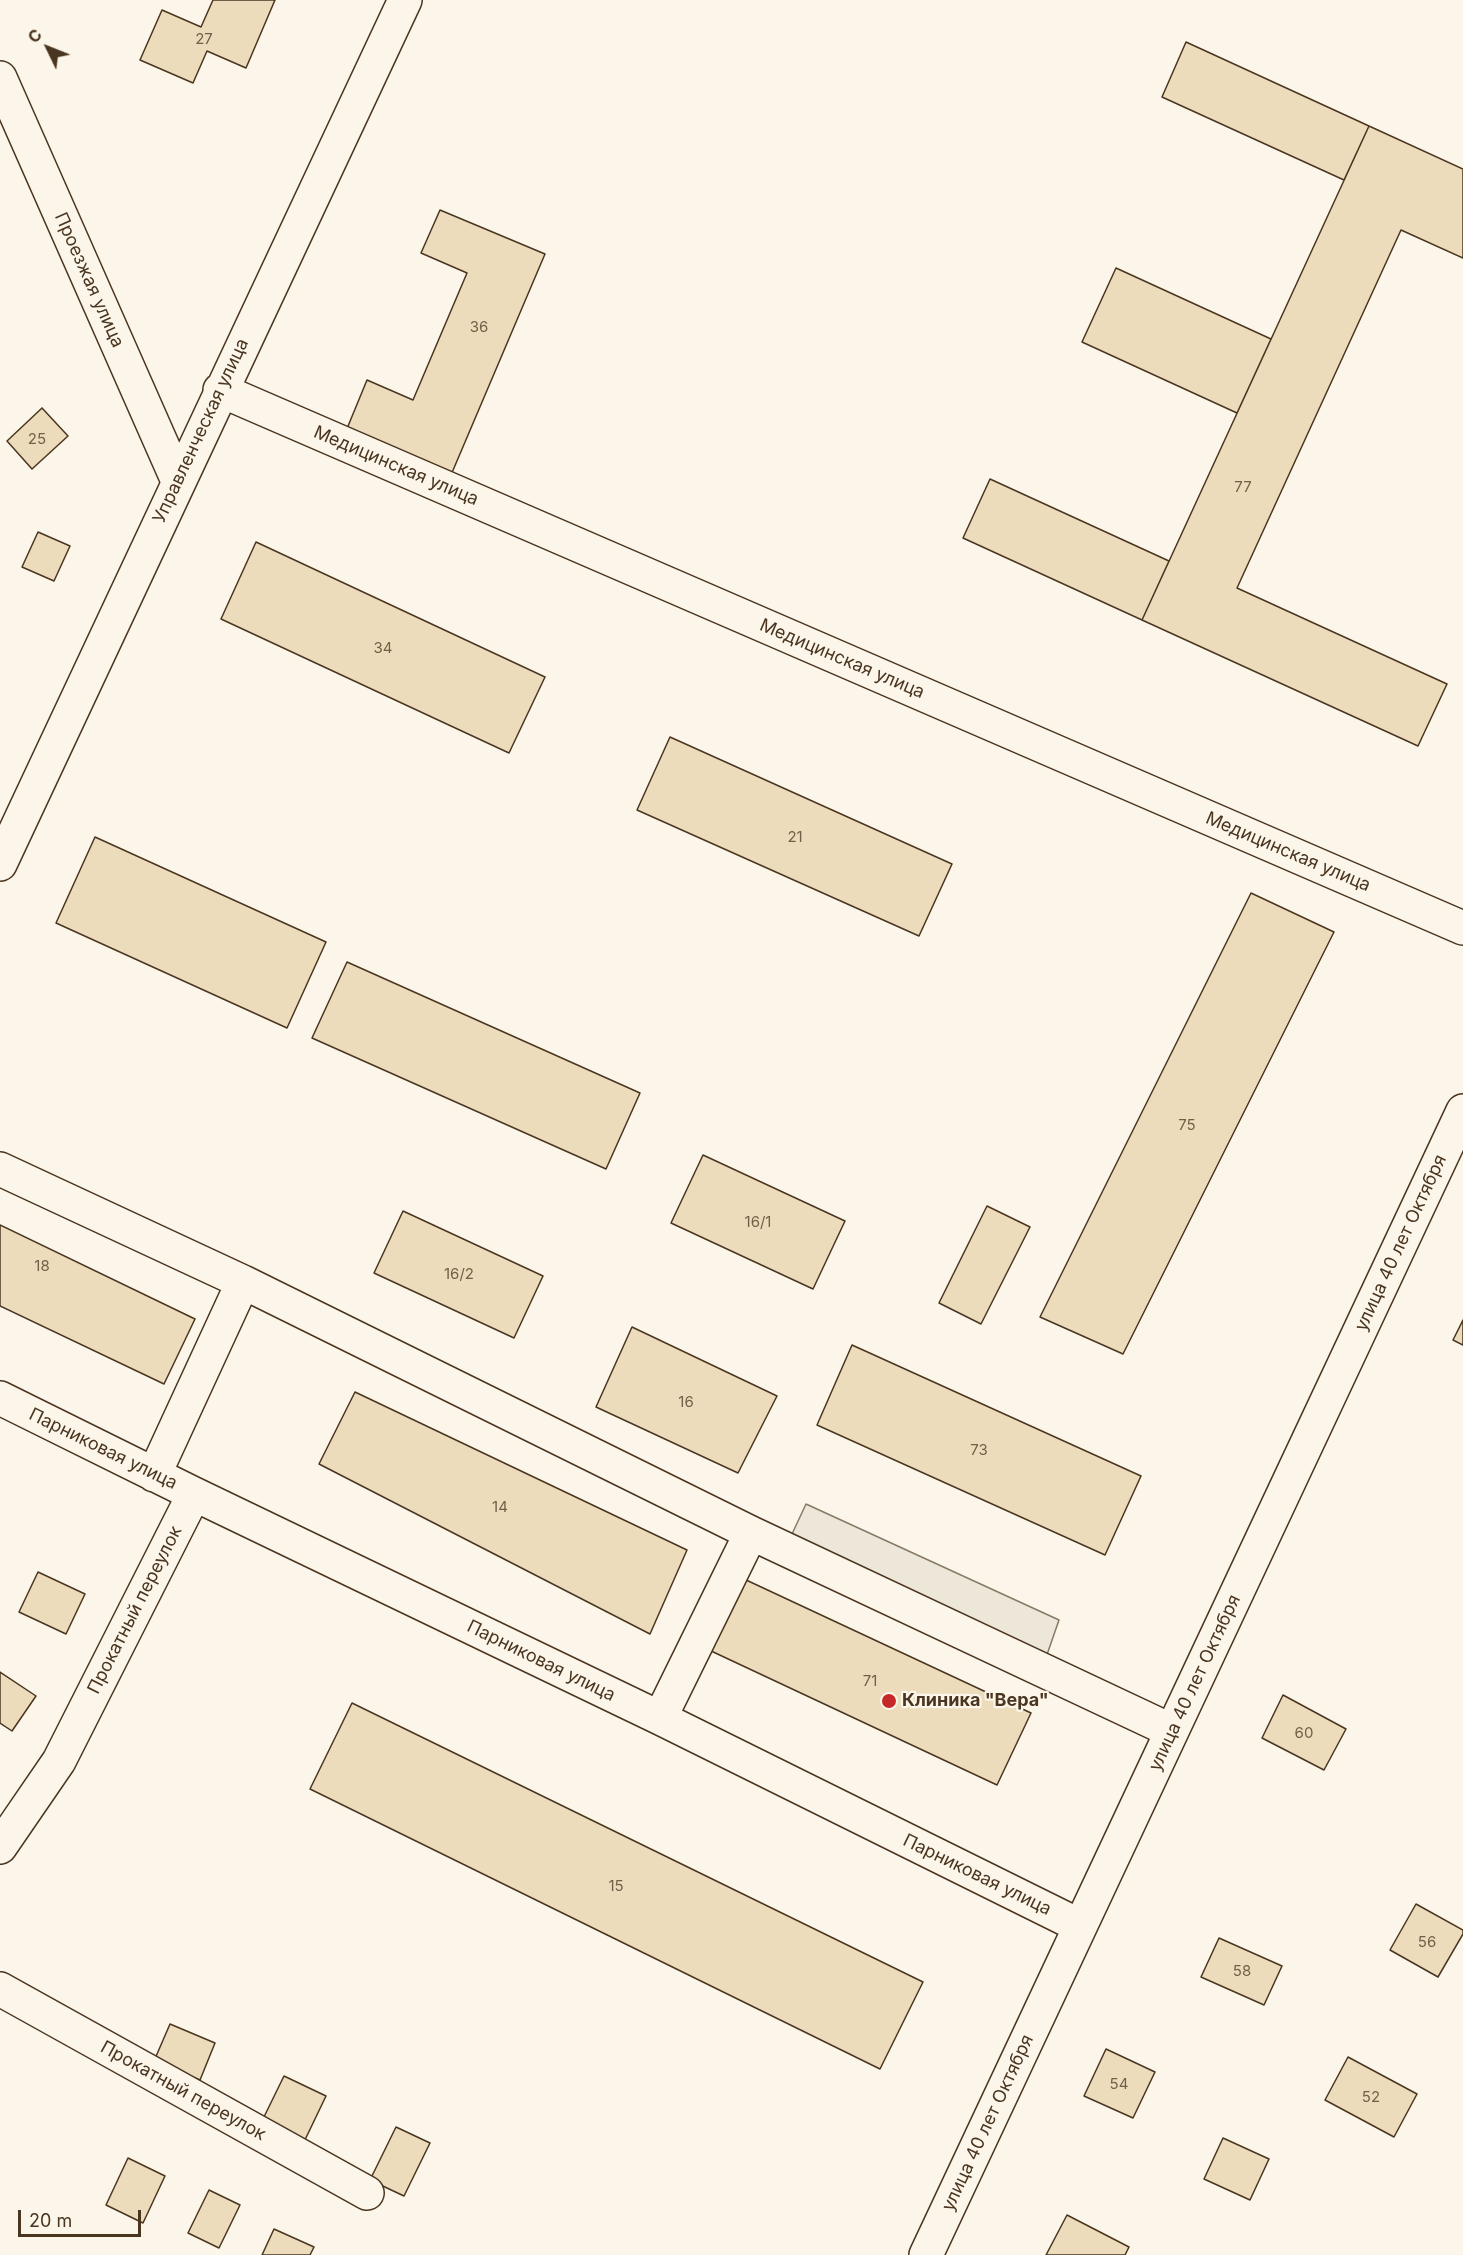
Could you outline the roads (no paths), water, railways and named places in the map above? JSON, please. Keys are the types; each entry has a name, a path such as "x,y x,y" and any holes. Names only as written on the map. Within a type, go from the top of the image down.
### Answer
{"street":[{"name":"Управленческая улица","path":"0,864 220,390 405,0"},
{"name":"Проезжая улица","path":"0,78 178,481"},
{"name":"Медицинская улица","path":"220,390 1463,928"},
{"name":"улица 40 лет Октября","path":"926,2255 1463,1111"},
{"path":"0,1169 243,1282 751,1533 1172,1731"},
{"path":"154,1475 243,1282"},
{"name":"Парниковая улица","path":"0,1398 154,1475 660,1718 1080,1926"},
{"name":"Прокатный переулок","path":"0,1846 59,1761 194,1494"},
{"path":"660,1718 751,1533"},
{"name":"Прокатный переулок","path":"0,1989 367,2193"}],"place":[{"name":"Клиника \"Вера\"","path":"889,1701"}]}
